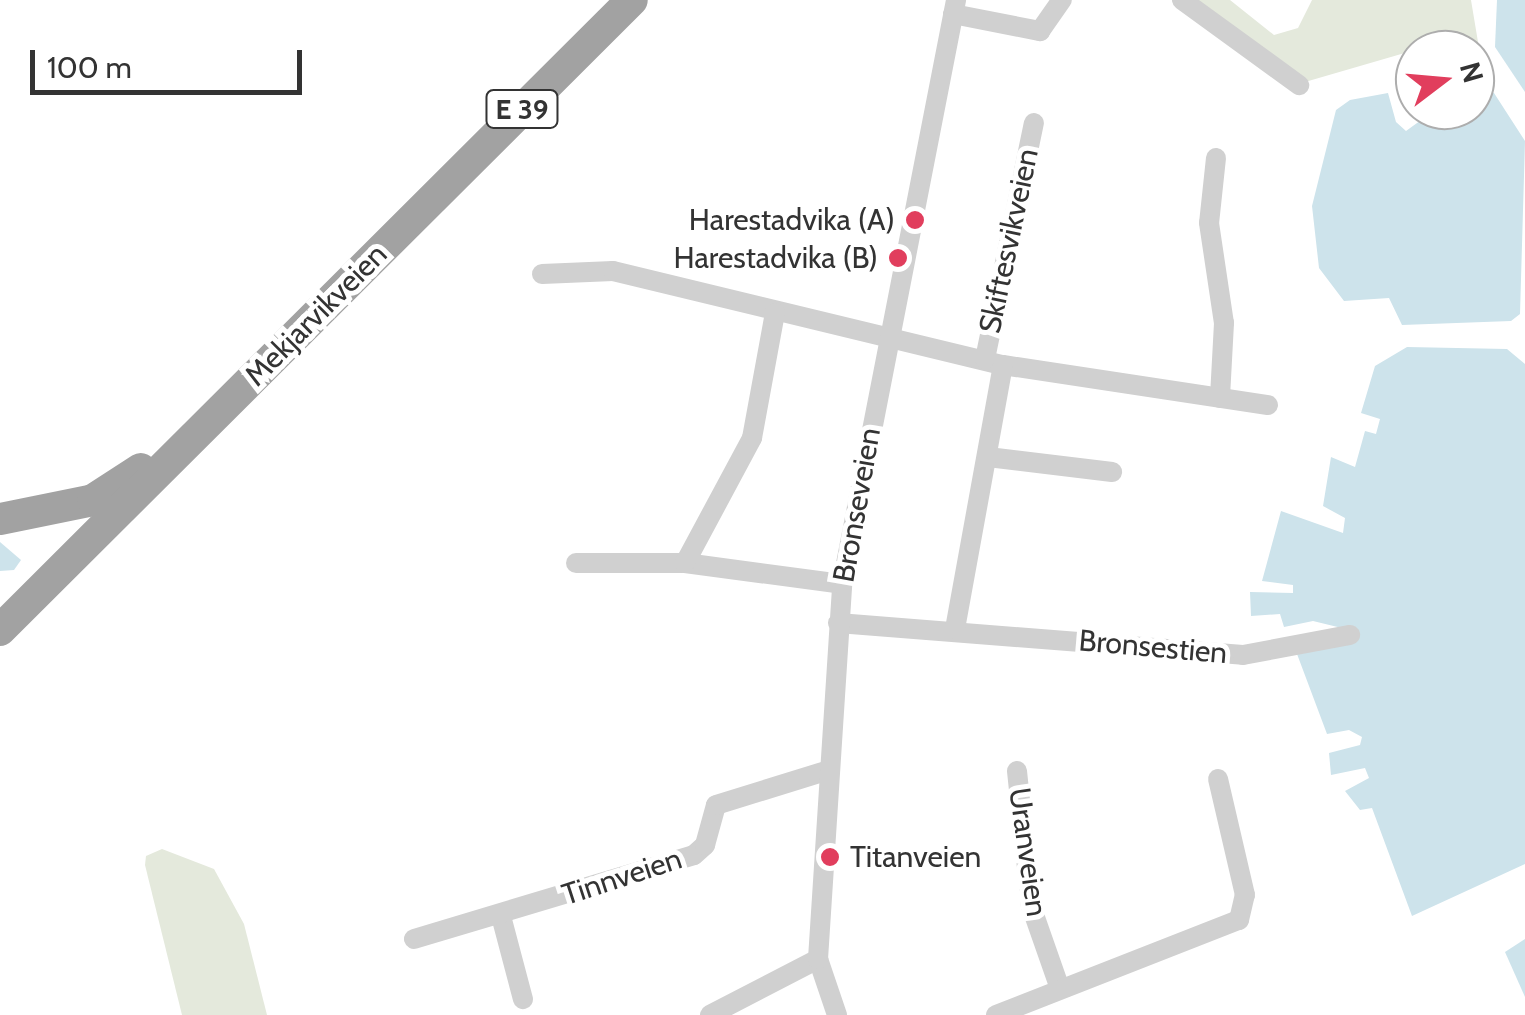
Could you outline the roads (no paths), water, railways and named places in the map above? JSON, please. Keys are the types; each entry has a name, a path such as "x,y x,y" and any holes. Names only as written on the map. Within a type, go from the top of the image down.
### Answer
{"highway":[{"name":"Mekjarvikveien","path":"0,630 632,0"},
{"name":"E 39","path":"0,519 93,500 207,424"}],"street":[{"path":"954,7 1040,31 1062,0"},
{"path":"1182,0 1299,85"},
{"name":"Bronseveien","path":"836,1015 818,959 826,772 842,584 886,340 954,7"},
{"name":"Skiftesvikveien","path":"955,629 959,582 988,457 994,362 1034,122"},
{"path":"1216,158 1209,223 1224,324 1220,398"},
{"name":"Skiftesvikveien","path":"542,274 613,271 886,340 994,362 1268,406"},
{"path":"685,563 752,438 775,313"},
{"path":"988,457 1112,472"},
{"path":"576,563 685,563 842,584"},
{"name":"Bronsestien","path":"838,623 955,629 1242,655 1350,634"},
{"name":"Uranveien","path":"1017,771 1031,906 1060,989"},
{"name":"Tinnveien","path":"414,939 694,855 705,845 716,805 826,772"},
{"path":"996,1015 1239,920 1245,895 1218,780"},
{"path":"501,916 523,999"},
{"path":"710,1015 818,959"}],"water":[{"path":"1497,0 1525,0 1525,92 1495,47"},
{"path":"1388,93 1395,130 1495,130 1495,95 1525,141 1520,314 1511,321 1402,325 1389,298 1344,301 1319,268 1312,206 1336,110 1350,100"},
{"path":"1407,347 1507,349 1525,364 1525,864 1412,916 1372,808 1360,810 1345,791 1369,778 1365,768 1331,775 1329,753 1360,745 1362,737 1349,730 1327,734 1297,654 1350,630 1313,621 1284,627 1280,614 1251,616 1250,592 1293,593 1293,585 1262,581 1281,511 1343,533 1345,518 1323,506 1331,457 1355,467 1365,431 1376,434 1380,419 1361,413 1375,366"},
{"path":"0,542 21,560 14,570 0,571"},
{"path":"1525,939 1525,997 1505,952"}],"place":[{"name":"Harestadvika (A)","path":"915,220"},
{"name":"Harestadvika (B)","path":"898,258"},
{"name":"Titanveien","path":"830,857"}]}
